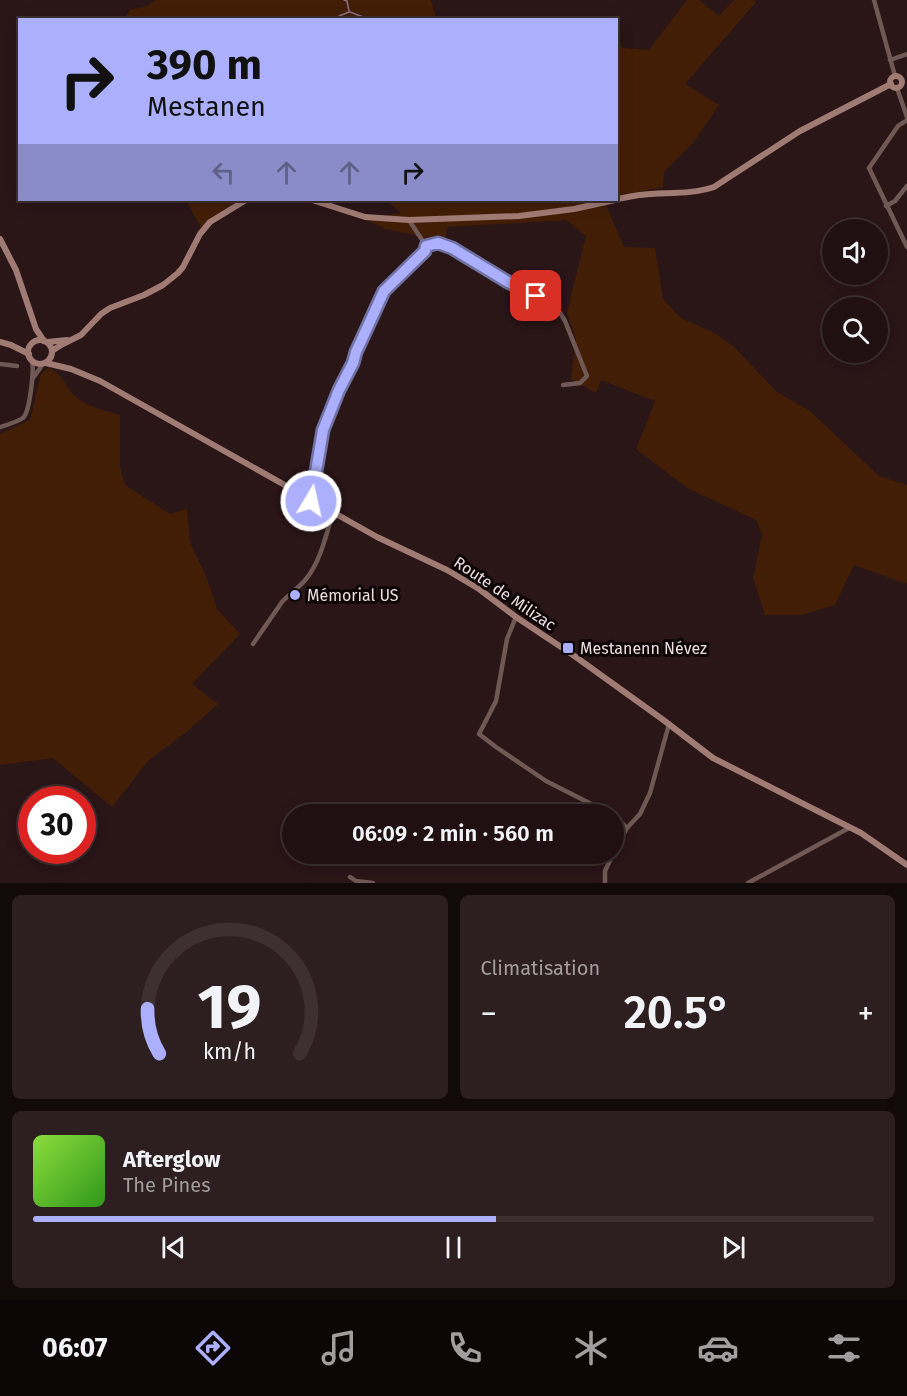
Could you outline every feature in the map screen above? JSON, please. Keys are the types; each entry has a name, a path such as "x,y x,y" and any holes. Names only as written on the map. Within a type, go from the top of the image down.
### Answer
{"main road":[{"path":"618,199 683,193 714,187 800,130 894,86 902,85 905,79 895,76 891,79 894,86"},
{"path":"11,345 37,364 44,363 51,358 52,352 81,335 110,308 163,285 183,267 200,234 210,222 244,201"},
{"path":"315,201 365,216 409,220 519,216 574,209 608,201"},
{"path":"0,239 16,270 36,329 52,352"},
{"path":"30,358 36,329"},
{"path":"0,342 11,345 74,339"},
{"name":"Route de Milizac","path":"52,352 58,360 71,369"},
{"name":"Route de Milizac","path":"44,363 71,369 100,381 377,537 447,570 573,655 713,758 861,833 907,866"}],"street":[{"path":"874,0 895,76"},
{"path":"890,60 907,54"},
{"path":"894,86 907,119 898,126 869,168 886,206 905,236 907,247"},
{"path":"886,206 895,201 907,186"},
{"path":"311,501 323,430 356,352 384,291 425,251 426,246 409,220"},
{"path":"426,246 438,243 452,248 559,311 586,375 580,383 563,385"},
{"path":"0,428 21,419 26,414 33,378 30,358"},
{"path":"33,378 44,363"},
{"path":"0,364 17,366"},
{"path":"253,644 282,602 308,577 320,552 333,513"},
{"path":"516,616 507,639 496,700 478,734 546,782 590,804"},
{"path":"624,833 640,814 650,793 670,725"},
{"path":"748,883 849,828"},
{"path":"605,883 605,872 608,864"},
{"path":"350,877 356,881 373,883"}],"shaded area":[{"path":"156,0 431,0 435,14 434,18 125,18 130,10 147,6"},
{"path":"687,0 699,0 719,16 734,0 754,0 756,2 685,84 719,105 692,144 664,172 663,187 618,196 618,45 625,48 649,50"},
{"path":"187,201 237,201 208,220 201,228"},
{"path":"387,201 604,201 624,247 655,248 663,299 681,318 715,333 734,347 777,392 810,411 879,476 907,485 907,584 854,565 835,605 802,615 765,615 753,578 762,534 756,520 687,488 636,449 655,401 601,380 596,393 571,379 576,339 567,312 586,236 566,220 447,227 445,242 386,229 364,219 401,213"},
{"path":"48,368 53,370 79,400 120,415 120,468 125,485 170,514 187,509 190,542 206,576 217,609 240,634 192,684 218,704 189,730 149,760 112,807 96,794 96,786 87,786 53,758 0,765 0,434 30,420 41,374"}],"waterway":[{"path":"344,0 347,1 349,11"},
{"path":"337,18 349,12"},
{"path":"350,12 366,18"}],"place":[{"name":"Mémorial US","path":"295,595"},
{"name":"Mestanenn Névez","path":"568,648"}],"route":[{"path":"311,501 323,430 356,352 384,291 425,251 426,246 438,243 452,248 536,296"}]}
